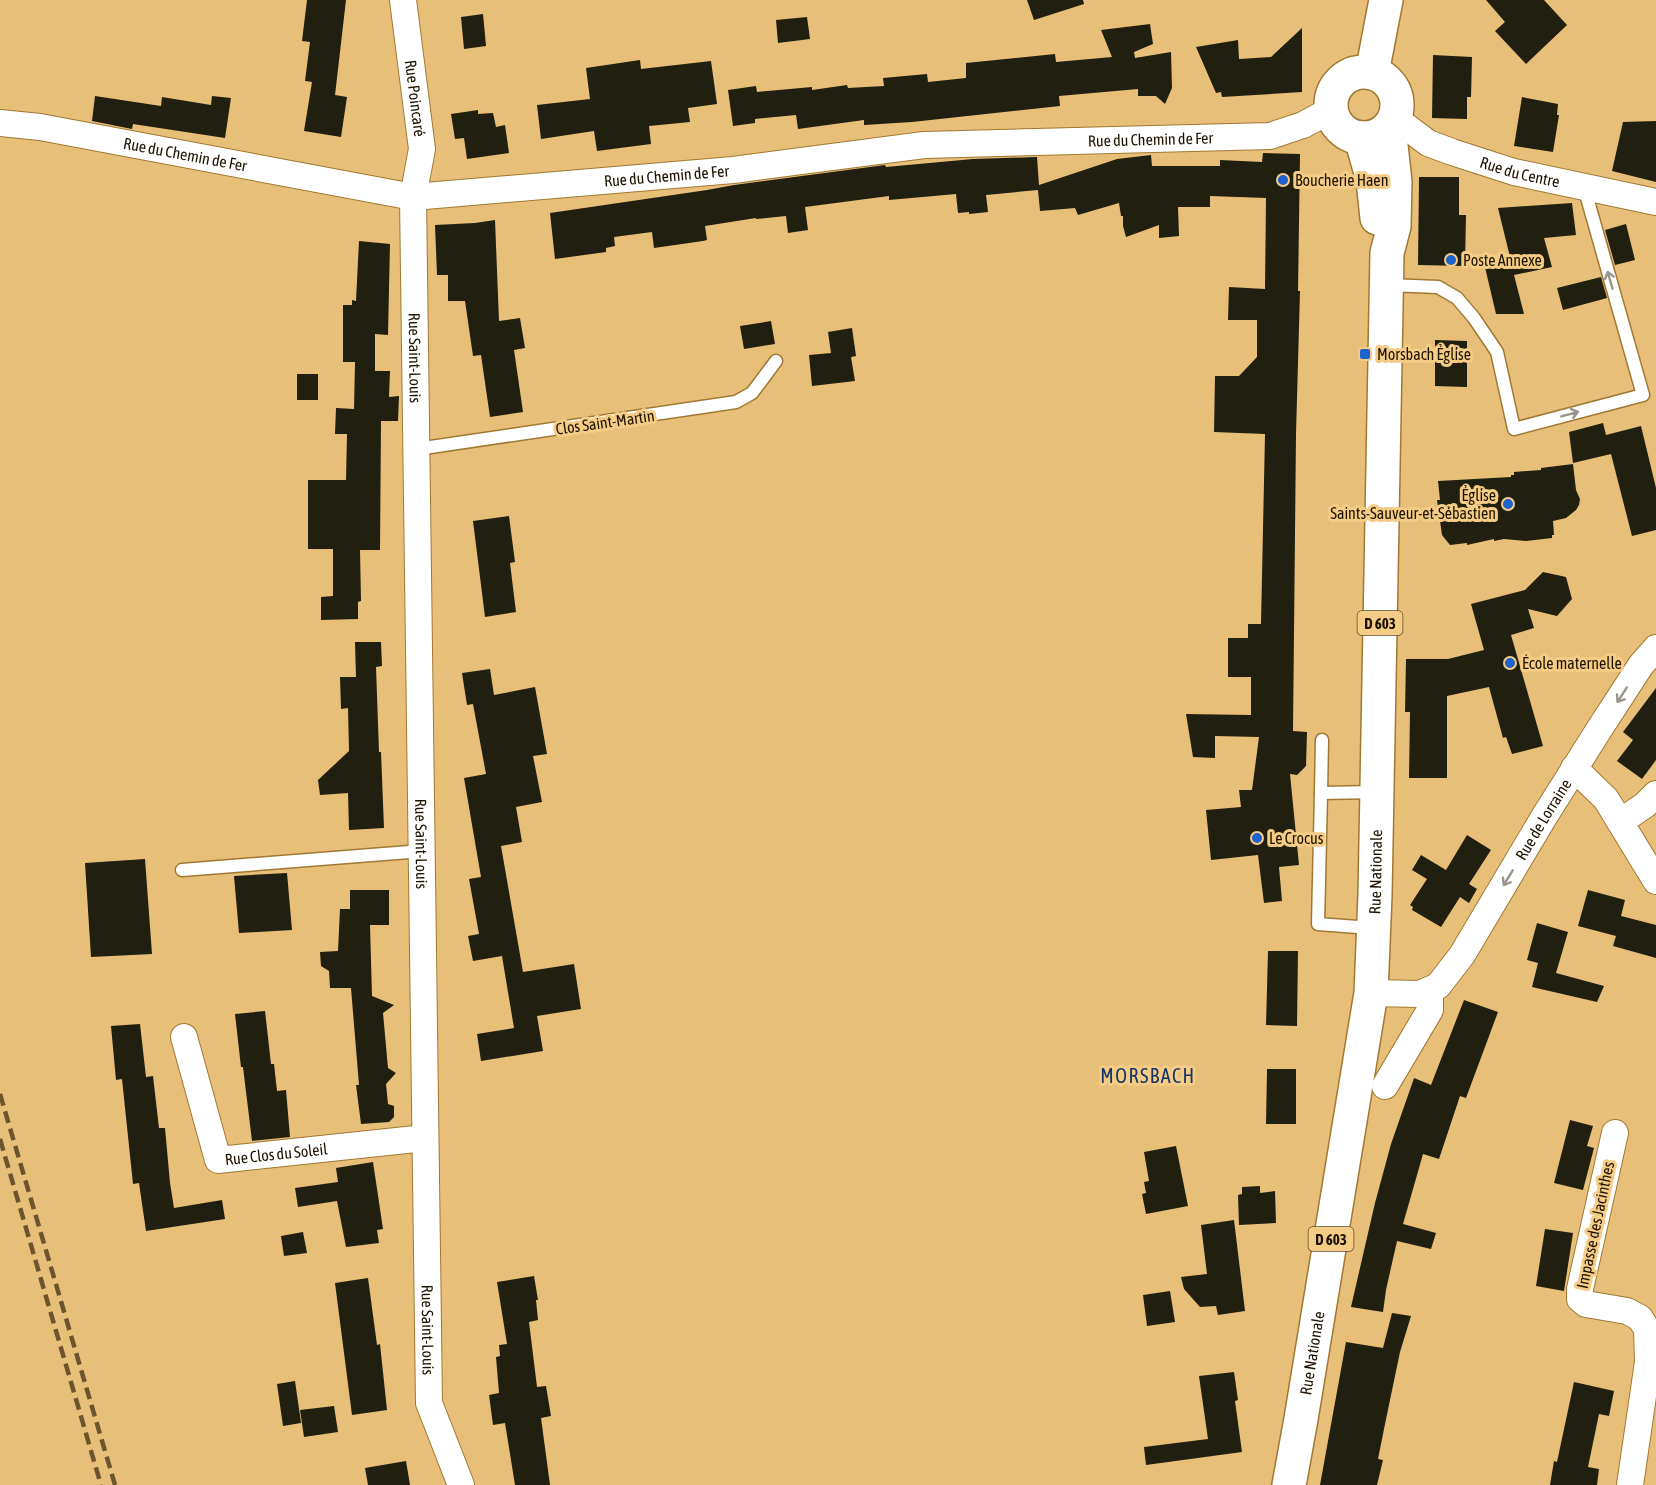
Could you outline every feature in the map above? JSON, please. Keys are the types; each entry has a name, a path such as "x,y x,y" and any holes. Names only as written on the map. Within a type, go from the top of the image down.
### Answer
{"main road":[{"path":"1372,73 1386,0"},
{"path":"1372,73 1389,82 1397,99 1397,109 1382,128 1351,135 1341,129 1335,120 1331,110 1331,99 1342,80 1351,74 1372,73"},
{"name":"Rue Nationale","path":"1289,1485 1302,1419 1371,993 1387,253 1394,226 1395,170 1382,128"},
{"name":"Rue Nationale","path":"1382,128 1373,180 1378,229 1387,253"}],"street":[{"name":"Rue Poincaré","path":"403,0 422,149 413,197"},
{"name":"Rue du Chemin de Fer","path":"0,123 40,127 413,197 733,170 924,145 1270,136 1303,125 1331,110"},
{"name":"Rue du Centre","path":"1382,128 1514,172 1656,202"},
{"path":"1395,170 1405,156 1428,143"},
{"name":"Rue Saint-Louis","path":"413,197 429,1403 461,1485"},
{"name":"Rue de Lorraine","path":"1430,990 1438,986 1462,955 1574,768 1641,665 1656,648"},
{"path":"1574,768 1606,799 1656,881"},
{"path":"1620,822 1645,805 1656,794"},
{"path":"1371,993 1420,994 1430,990 1430,1010 1385,1086"},
{"name":"Rue Clos du Soleil","path":"184,1037 218,1160 425,1138"},
{"name":"Impasse des Jacinthes","path":"1615,1133 1580,1289 1580,1299 1586,1304 1627,1311 1640,1318 1647,1329 1648,1362 1630,1485"}],"lane":[{"path":"1387,285 1438,287 1457,298 1497,352 1514,429 1643,395 1584,187"},
{"name":"Clos Saint-Martin","path":"417,448 736,402 752,393 776,361"},
{"path":"1322,740 1318,924 1374,928"},
{"path":"1321,793 1377,792"},
{"path":"182,870 422,851"}],"building":[{"path":"307,0 346,0 335,95 347,97 341,137 304,131 312,82 305,81 310,42 302,41"},
{"path":"1027,0 1083,0 1084,4 1034,20"},
{"path":"1486,0 1544,0 1567,25 1526,64 1495,31 1505,22"},
{"path":"483,14 486,46 464,49 461,17"},
{"path":"807,17 810,39 778,43 776,20"},
{"path":"1150,24 1153,44 1134,52 1135,58 1171,52 1172,88 1165,104 1156,96 1138,96 1138,89 1059,96 1060,106 912,122 864,125 864,120 798,129 796,115 755,119 755,123 733,126 728,90 756,86 757,92 812,87 812,90 847,85 848,88 884,86 883,78 927,74 928,82 966,78 966,63 1055,54 1056,62 1112,57 1101,30"},
{"path":"1302,28 1302,92 1222,97 1221,92 1216,93 1196,47 1238,40 1239,59 1271,57"},
{"path":"1433,55 1472,57 1471,97 1467,97 1467,119 1432,118"},
{"path":"640,60 641,69 711,61 717,104 688,108 690,122 649,126 651,144 597,151 594,131 541,139 537,105 590,99 586,68"},
{"path":"95,96 161,106 162,97 211,105 212,96 231,98 225,138 133,124 132,129 92,121"},
{"path":"1522,97 1558,104 1557,115 1559,115 1553,152 1514,146"},
{"path":"478,110 478,114 493,113 496,127 505,125 509,153 467,159 464,138 455,139 451,114"},
{"path":"1656,121 1656,182 1612,171 1623,122"},
{"path":"1263,153 1300,154 1293,731 1307,732 1306,766 1297,775 1290,774 1299,865 1279,867 1282,901 1264,903 1258,855 1211,860 1206,810 1241,807 1239,790 1252,790 1259,737 1215,736 1215,758 1193,757 1186,714 1251,715 1251,677 1228,677 1228,638 1248,638 1248,624 1261,624 1265,434 1214,432 1215,376 1239,376 1257,357 1257,320 1228,320 1229,287 1265,289 1266,198 1210,196 1210,207 1178,207 1179,236 1159,238 1159,225 1126,237 1119,203 1078,215 1075,208 1040,211 1038,190 986,195 988,212 969,214 969,212 958,213 956,194 889,200 889,196 805,207 808,230 788,233 786,216 756,218 705,226 707,240 703,241 654,248 652,232 614,237 615,246 606,248 606,252 555,259 550,213 885,165 886,167 973,159 1037,157 1039,185 1117,159 1151,155 1152,166 1220,166 1220,160 1262,162"},
{"path":"1419,177 1459,177 1459,215 1466,215 1465,266 1418,265"},
{"path":"1572,203 1576,235 1544,238 1552,267 1514,275 1524,314 1496,314 1484,263 1510,257 1498,208"},
{"path":"495,220 499,321 520,318 525,348 514,350 523,412 490,417 481,355 473,356 465,301 448,301 448,275 437,275 435,225"},
{"path":"1626,224 1635,260 1615,265 1605,230"},
{"path":"359,241 390,244 388,335 375,334 375,371 390,371 389,397 399,396 398,421 381,421 380,550 360,550 361,601 358,602 358,619 321,620 321,597 333,596 333,549 308,549 308,480 346,480 347,434 335,434 336,408 354,409 355,362 343,362 343,305 352,305 352,300 356,301"},
{"path":"1601,277 1607,298 1563,310 1557,288"},
{"path":"771,321 775,344 744,349 740,326"},
{"path":"852,328 856,356 851,357 855,381 812,386 809,355 831,353 828,332"},
{"path":"1435,340 1467,341 1467,387 1435,386"},
{"path":"297,374 318,374 318,400 297,400"},
{"path":"1603,423 1606,435 1641,426 1656,488 1656,530 1632,536 1611,454 1573,463 1569,432"},
{"name":"Église Saints-Sauveur-et-Sébastien","path":"1573,464 1576,490 1580,499 1579,505 1566,518 1553,521 1554,535 1552,538 1526,541 1504,539 1494,541 1494,539 1467,545 1467,543 1450,545 1442,535 1437,500 1440,500 1438,481 1511,477 1514,472"},
{"path":"509,516 515,562 510,563 516,612 485,617 473,521"},
{"path":"1543,572 1566,577 1572,599 1557,616 1528,609 1534,628 1511,635 1543,746 1512,754 1506,737 1503,738 1489,687 1447,696 1447,778 1409,778 1410,712 1405,712 1406,659 1448,659 1484,650 1471,604 1525,590"},
{"path":"355,642 381,642 382,666 376,667 384,828 349,830 348,793 320,795 318,780 349,751 348,708 341,709 340,677 356,677"},
{"path":"490,669 494,695 535,687 547,754 533,756 542,802 516,807 522,842 501,846 523,972 574,964 581,1009 537,1016 543,1051 481,1061 477,1034 514,1028 502,956 473,961 468,936 479,934 469,879 481,877 464,778 486,774 473,704 467,705 462,673"},
{"path":"1656,688 1656,760 1642,779 1617,761 1633,740 1623,732"},
{"path":"1467,835 1491,850 1469,884 1477,889 1469,903 1460,897 1441,927 1412,910 1413,907 1410,905 1427,879 1412,870 1421,855 1446,870"},
{"path":"145,859 152,954 91,957 85,863"},
{"path":"287,873 292,930 239,933 234,876"},
{"path":"350,890 389,890 389,925 370,925 372,996 394,1005 383,1013 388,1068 396,1073 386,1084 388,1104 394,1106 394,1117 389,1122 361,1124 356,1085 359,1085 351,988 330,988 329,971 321,966 320,952 338,951 340,909 350,909"},
{"path":"1588,890 1625,900 1621,916 1656,925 1656,958 1613,946 1616,936 1578,926"},
{"path":"1537,923 1568,932 1556,973 1604,986 1597,1002 1532,987 1538,963 1527,960"},
{"path":"1268,951 1298,951 1297,1026 1266,1025"},
{"path":"1464,1000 1498,1012 1466,1098 1460,1096 1439,1159 1423,1154 1403,1224 1436,1233 1431,1249 1397,1241 1383,1312 1351,1307 1391,1144 1414,1078 1431,1085"},
{"path":"265,1011 271,1064 274,1064 277,1091 286,1090 290,1137 252,1141 235,1014"},
{"path":"140,1024 146,1077 153,1076 159,1128 165,1128 174,1208 222,1200 225,1219 146,1231 139,1183 133,1184 122,1079 116,1080 111,1026"},
{"path":"1267,1069 1296,1069 1296,1124 1266,1124"},
{"path":"1570,1120 1593,1126 1587,1146 1594,1148 1583,1190 1554,1183"},
{"path":"1176,1146 1188,1206 1146,1214 1142,1194 1146,1193 1144,1182 1149,1181 1144,1152"},
{"path":"373,1162 383,1229 377,1230 379,1243 346,1247 337,1201 298,1207 295,1188 338,1182 336,1168"},
{"path":"1260,1186 1260,1193 1275,1191 1276,1223 1239,1225 1238,1195 1242,1194 1242,1187"},
{"path":"1234,1220 1245,1311 1218,1315 1216,1306 1200,1307 1184,1289 1181,1277 1207,1274 1201,1225"},
{"path":"1545,1229 1573,1233 1564,1291 1536,1286"},
{"path":"303,1232 307,1253 284,1256 281,1236"},
{"path":"534,1276 538,1300 536,1300 538,1320 529,1322 537,1387 546,1386 551,1416 541,1418 550,1485 515,1485 505,1423 493,1425 489,1395 499,1393 496,1357 500,1356 499,1345 507,1344 497,1282"},
{"path":"368,1278 377,1345 380,1344 387,1410 352,1415 335,1283"},
{"path":"1170,1291 1175,1322 1147,1326 1143,1295"},
{"path":"1392,1313 1411,1316 1400,1352 1385,1424 1378,1459 1383,1460 1377,1485 1320,1485 1346,1342 1383,1348"},
{"path":"1234,1372 1238,1400 1235,1401 1242,1452 1146,1465 1144,1447 1208,1439 1199,1376"},
{"path":"295,1381 301,1423 283,1426 277,1384"},
{"path":"1574,1382 1614,1391 1609,1416 1599,1414 1588,1467 1599,1469 1597,1485 1550,1485 1554,1461 1557,1462"},
{"path":"334,1406 338,1432 304,1437 300,1410"},
{"path":"406,1461 410,1485 368,1485 365,1468"}],"railway":[{"path":"0,1094 115,1485"},
{"path":"0,1139 101,1485"}],"place":[{"name":"Boucherie Haen","path":"1283,180"},
{"name":"Poste Annexe","path":"1451,260"},
{"name":"Morsbach Église","path":"1365,354"},
{"name":"Église Saints-Sauveur-et-Sébastien","path":"1508,504"},
{"name":"École maternelle","path":"1510,663"},
{"name":"Le Crocus","path":"1257,838"}],"district":[{"name":"MORSBACH","path":"1148,1075"}]}
